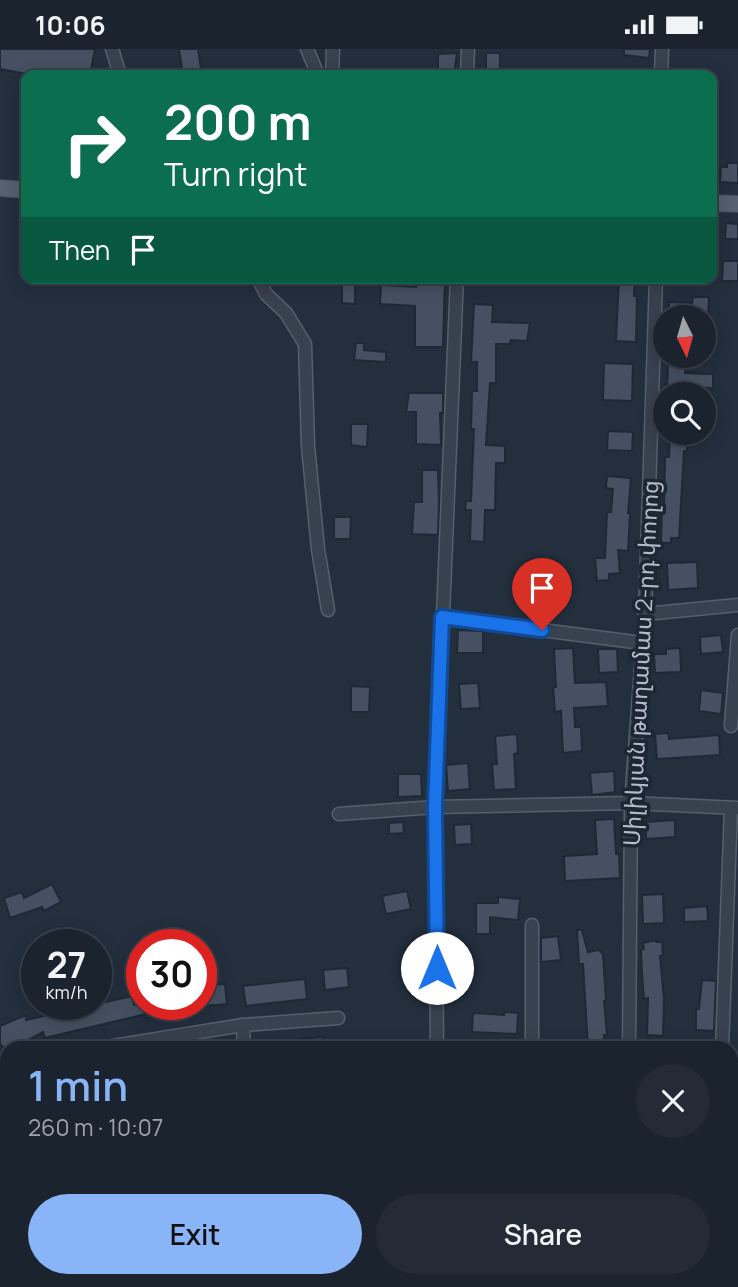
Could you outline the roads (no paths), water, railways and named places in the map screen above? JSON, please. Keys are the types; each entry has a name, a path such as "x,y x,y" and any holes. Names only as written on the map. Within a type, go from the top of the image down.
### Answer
{"main road":[{"path":"0,188 21,190"},
{"path":"717,203 738,204"}],"street":[{"path":"112,49 118,70"},
{"path":"307,49 316,70"},
{"path":"332,70 333,49"},
{"path":"467,70 468,49"},
{"path":"661,70 662,49"},
{"path":"261,284 266,294 286,313 305,344 308,446 318,549 328,610"},
{"path":"438,1041 435,807 457,284"},
{"name":"Սիլիկյան թաղամաս 2-րդ փողոց","path":"629,1041 631,803 645,614 656,284"},
{"path":"645,614 738,605"},
{"path":"442,617 642,643"},
{"path":"731,726 738,635"},
{"path":"339,814 435,807 631,803 735,808 722,1041"},
{"path":"532,925 532,1041"},
{"path":"146,1041 243,1025 338,1018"},
{"path":"243,1025 244,1041"}]}
